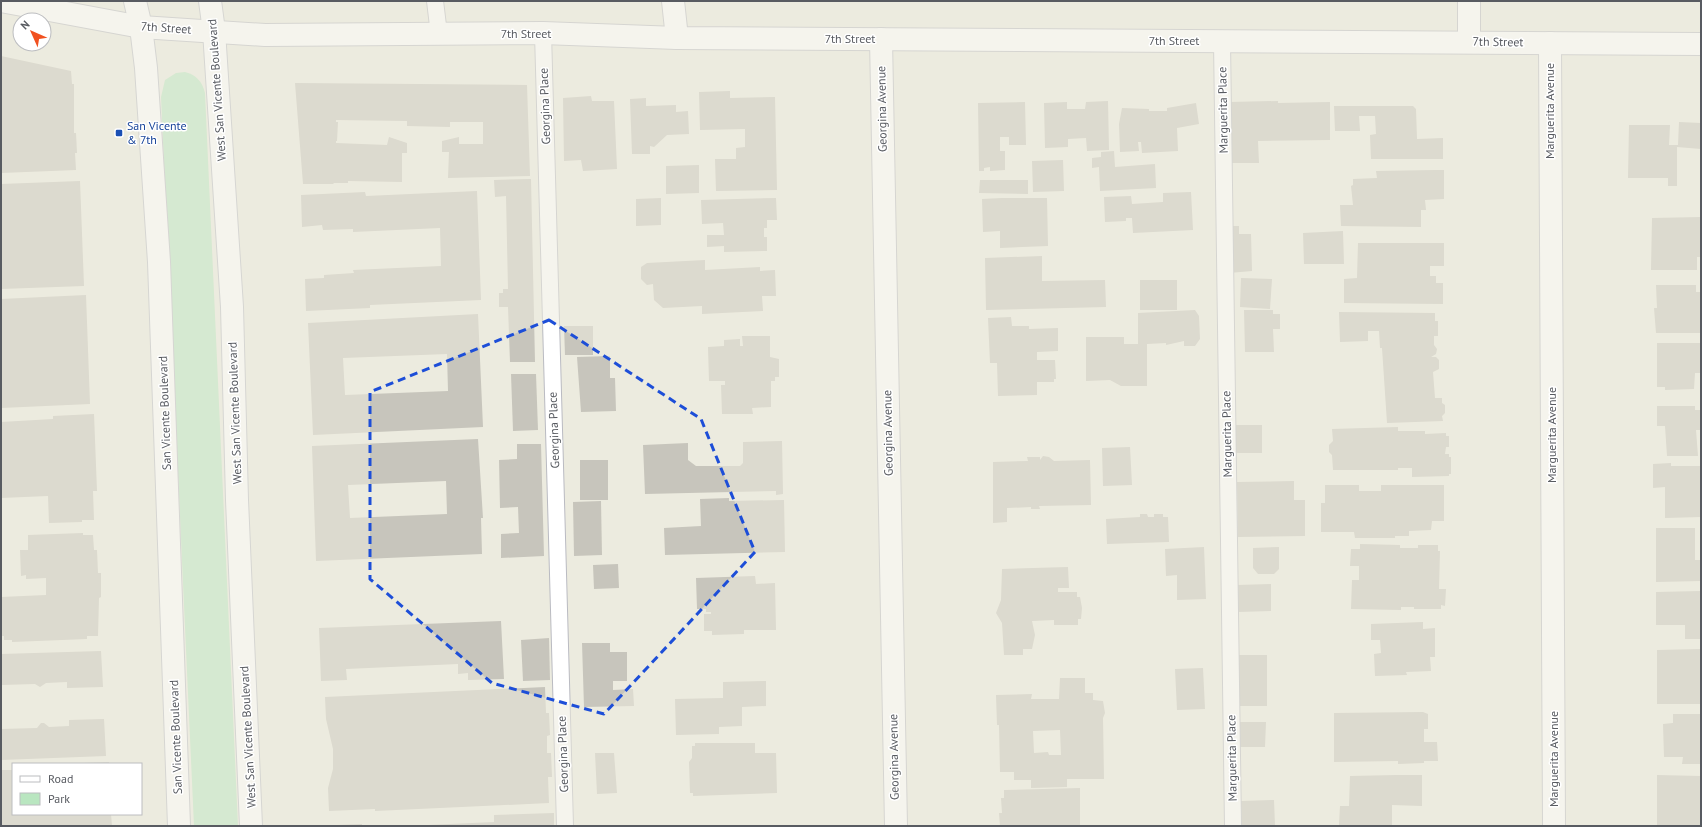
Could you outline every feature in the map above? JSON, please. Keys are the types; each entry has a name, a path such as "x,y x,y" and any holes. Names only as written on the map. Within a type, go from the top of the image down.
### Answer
{"street":[{"name":"7th Street","path":"1,1 141,27 265,35 544,34 677,38 1701,44"},
{"name":"San Vicente Boulevard","path":"135,1 141,27 146,68 159,262 180,826"},
{"name":"West San Vicente Boulevard","path":"210,1 214,32 232,307 237,500 252,826"},
{"path":"673,1 677,38"},
{"path":"1469,1 1469,42"},
{"name":"Georgina Avenue","path":"881,39 896,826"},
{"name":"Marguerita Avenue","path":"1550,43 1554,826"}],"lane":[{"path":"435,1 439,34"},
{"name":"Georgina Place","path":"544,34 565,826"},
{"name":"Marguerita Place","path":"1222,42 1232,826"}],"highlighted area":[{"path":"549,320 701,419 755,552 604,714 492,683 370,579 370,392"}],"green space":[{"path":"185,72 198,79 205,93 238,826 194,826 161,97 165,80 176,73"}],"building":[{"path":"1,56 71,71 72,84 74,84 74,133 76,133 77,153 75,153 76,170 1,173"},
{"path":"295,83 527,85 530,176 448,178 449,152 442,152 442,141 459,137 459,144 483,144 483,122 450,122 450,127 407,126 407,121 336,120 336,122 338,122 336,143 387,145 389,137 407,143 407,153 402,153 402,182 348,181 348,183 333,183 334,184 303,184"},
{"path":"730,91 730,98 775,97 777,190 716,191 715,159 736,159 736,148 745,147 745,129 700,130 699,92"},
{"path":"591,96 592,101 614,101 617,169 583,171 581,160 564,161 563,98"},
{"path":"646,98 646,106 676,105 676,112 688,111 689,134 667,135 654,147 650,146 650,154 632,154 630,99"},
{"path":"1108,101 1109,150 1087,151 1086,138 1068,139 1068,147 1045,148 1044,103 1067,102 1067,109 1085,109 1086,102"},
{"path":"1278,101 1278,103 1330,102 1330,140 1258,141 1259,163 1230,163 1229,102"},
{"path":"1025,102 1026,145 1009,145 1009,137 1000,137 1000,151 1005,151 1005,170 990,171 990,167 984,168 984,171 979,171 978,103"},
{"path":"1196,103 1199,124 1177,128 1178,151 1142,153 1141,142 1138,142 1139,151 1120,152 1119,124 1122,108 1167,111 1167,108"},
{"path":"1334,106 1413,106 1416,109 1417,139 1443,138 1443,159 1371,159 1370,135 1376,134 1375,116 1359,116 1360,131 1335,131"},
{"path":"1679,122 1701,123 1701,149 1677,147 1677,186 1668,186 1668,178 1628,178 1629,125 1670,125 1669,145 1678,145"},
{"path":"1114,151 1115,167 1155,164 1156,188 1100,191 1099,167 1092,168 1092,158 1101,157 1101,152"},
{"path":"1063,160 1064,191 1033,192 1032,161"},
{"path":"699,165 699,193 666,194 666,166"},
{"path":"1444,170 1444,199 1425,200 1426,210 1421,210 1421,227 1341,226 1340,205 1353,205 1351,186 1353,185 1353,179 1377,178 1376,171"},
{"path":"531,179 535,362 510,362 508,307 499,307 499,293 503,293 503,289 508,289 506,196 495,197 494,180"},
{"path":"980,180 1028,180 1028,194 979,193"},
{"path":"80,181 84,286 1,289 1,184"},
{"path":"477,191 481,300 370,305 370,308 306,311 305,279 324,278 324,275 354,273 353,270 441,266 440,228 353,232 353,229 323,230 322,225 302,227 301,195 365,192 366,196"},
{"path":"1191,192 1193,230 1133,233 1132,218 1126,218 1126,221 1105,222 1104,197 1131,196 1132,204 1163,202 1163,193"},
{"path":"661,198 661,225 636,226 636,199"},
{"path":"776,198 777,220 767,220 767,228 764,228 764,237 767,237 767,251 724,252 724,246 707,247 707,235 724,235 723,223 702,224 701,200"},
{"path":"1047,198 1048,246 1000,248 1000,231 983,232 982,199"},
{"path":"1701,217 1701,257 1697,257 1697,270 1651,270 1652,218"},
{"path":"1231,226 1239,226 1239,234 1251,234 1252,271 1229,273"},
{"path":"1343,231 1344,264 1304,264 1303,233"},
{"path":"1358,243 1444,243 1444,266 1430,266 1430,276 1436,276 1436,283 1443,283 1443,304 1344,303 1344,279 1357,278"},
{"path":"1042,256 1042,281 1105,280 1106,307 986,310 985,258"},
{"path":"705,260 705,270 760,267 760,271 775,270 776,296 762,296 763,311 702,314 702,306 663,308 654,300 653,284 647,285 641,279 641,267 647,263"},
{"path":"1241,278 1272,279 1270,309 1240,307"},
{"path":"1140,280 1177,280 1177,310 1140,310"},
{"path":"1656,285 1696,285 1696,292 1701,292 1701,333 1656,333 1654,308 1657,308"},
{"path":"86,295 90,404 1,408 1,299"},
{"path":"1195,310 1199,316 1200,339 1195,346 1184,346 1184,341 1166,345 1166,343 1147,344 1147,386 1121,386 1110,380 1086,381 1086,337 1124,337 1124,344 1138,344 1138,313"},
{"path":"1244,310 1273,310 1273,314 1280,314 1280,329 1273,329 1274,352 1245,352"},
{"path":"1339,312 1435,313 1435,321 1438,321 1438,336 1434,336 1434,345 1437,349 1436,354 1431,357 1436,357 1439,360 1439,369 1433,372 1435,398 1442,398 1442,403 1445,405 1445,413 1442,416 1443,421 1387,423 1382,348 1380,348 1379,331 1368,331 1368,341 1340,342"},
{"path":"478,314 483,427 313,435 308,323","holes":["447,354 448,391 345,395 343,358"]},
{"path":"1011,317 1012,326 1029,326 1029,329 1058,328 1058,351 1037,352 1037,360 1055,360 1056,379 1054,379 1054,382 1037,382 1037,395 998,396 997,363 990,363 988,318"},
{"path":"564,326 593,326 593,355 565,355"},
{"path":"742,336 770,336 770,357 779,359 779,377 775,377 775,381 771,381 771,407 752,408 753,414 722,414 721,385 725,385 725,381 709,381 708,347 724,346 724,340 740,339 740,346 743,346"},
{"path":"1657,343 1701,343 1701,373 1695,373 1694,389 1665,390 1665,387 1657,387"},
{"path":"610,356 610,378 615,378 616,411 581,412 577,357"},
{"path":"511,374 536,374 538,430 513,431"},
{"path":"1657,406 1695,406 1695,410 1701,410 1701,430 1696,430 1698,456 1667,456 1665,426 1657,426"},
{"path":"94,414 97,491 93,491 94,520 49,523 48,496 1,498 1,422 53,419 53,416"},
{"path":"1234,425 1262,425 1262,453 1234,453"},
{"path":"1398,427 1398,431 1425,431 1425,434 1446,433 1446,436 1449,436 1449,447 1446,447 1445,454 1449,454 1449,457 1451,457 1451,474 1449,474 1449,476 1412,477 1412,468 1398,468 1398,470 1333,470 1332,455 1329,452 1329,445 1333,441 1332,429"},
{"path":"478,439 483,518 481,518 482,554 316,561 312,446","holes":["446,481 447,514 350,518 348,485"]},
{"path":"782,441 783,494 776,495 776,491 645,494 643,445 688,443 688,460 696,466 740,466 743,463 743,442"},
{"path":"517,444 541,444 544,556 501,558 501,534 519,533 518,507 500,508 499,460 517,459"},
{"path":"1130,447 1132,485 1103,486 1102,448"},
{"path":"1043,456 1049,457 1054,461 1090,460 1091,505 1039,506 1040,509 1031,509 1031,507 1007,508 1007,522 993,523 993,462 1028,461 1027,457 1040,457 1040,460"},
{"path":"580,460 608,460 608,500 580,500"},
{"path":"1671,463 1671,466 1701,466 1701,517 1665,518 1665,487 1653,488 1653,464"},
{"path":"1294,481 1294,500 1305,500 1305,536 1238,537 1237,482"},
{"path":"1325,485 1359,485 1359,491 1381,491 1381,485 1444,485 1444,521 1432,521 1431,530 1409,531 1409,536 1395,536 1395,538 1355,538 1354,532 1321,532 1321,503 1325,503"},
{"path":"729,498 729,501 784,500 785,552 665,555 664,528 701,526 700,499"},
{"path":"601,501 602,555 574,556 573,502"},
{"path":"1140,514 1147,514 1148,517 1154,517 1154,514 1163,514 1163,517 1168,517 1169,542 1107,544 1106,519 1140,517"},
{"path":"1656,528 1695,528 1695,560 1701,560 1701,581 1656,582"},
{"path":"83,533 83,535 93,535 94,550 97,550 98,573 101,573 98,636 87,636 87,639 12,642 12,640 4,640 4,636 1,636 1,597 46,595 46,578 26,579 26,575 21,576 20,550 28,550 28,535"},
{"path":"1360,544 1400,545 1400,548 1418,548 1418,545 1438,545 1438,551 1440,551 1439,589 1446,589 1445,606 1441,605 1441,609 1414,609 1414,607 1401,607 1401,610 1351,609 1352,580 1359,580 1359,566 1350,566 1351,549 1360,549"},
{"path":"1204,547 1206,599 1177,600 1177,575 1166,576 1165,549"},
{"path":"1279,547 1279,569 1274,574 1258,574 1253,568 1253,548"},
{"path":"618,564 619,588 594,589 593,565"},
{"path":"1068,567 1069,588 1058,588 1058,592 1077,592 1077,597 1080,597 1082,608 1081,619 1078,619 1078,625 1054,625 1054,620 1032,621 1035,635 1032,649 1023,649 1023,655 1004,655 1002,623 996,613 1001,600 1002,569"},
{"path":"755,576 756,584 775,583 776,630 744,630 744,634 712,635 712,631 704,631 704,614 711,614 711,612 706,612 706,609 697,609 696,578"},
{"path":"1271,584 1271,611 1238,612 1237,585"},
{"path":"1701,591 1701,639 1685,639 1685,625 1656,625 1656,592"},
{"path":"501,621 504,679 468,680 468,673 458,674 458,664 346,669 347,680 321,681 319,628"},
{"path":"1423,622 1423,629 1435,628 1435,657 1430,657 1431,671 1406,672 1407,675 1375,676 1374,654 1381,653 1380,640 1371,640 1371,624"},
{"path":"549,638 550,680 523,681 521,640"},
{"path":"582,643 610,643 610,652 627,652 627,681 613,681 613,690 633,689 634,706 584,707"},
{"path":"1701,649 1701,704 1657,704 1657,650"},
{"path":"101,651 103,687 67,688 67,682 46,683 40,687 35,684 1,685 1,654"},
{"path":"1236,655 1267,655 1267,706 1236,706"},
{"path":"1203,668 1205,709 1177,710 1175,669"},
{"path":"1060,678 1085,678 1085,693 1093,693 1093,700 1103,701 1105,713 1103,718 1104,779 1067,779 1067,787 1031,788 1031,780 1014,780 1014,772 1000,772 999,725 997,725 996,695 1032,694 1031,699 1059,699","holes":["1060,730 1061,755 1049,755 1048,752 1034,753 1033,731"]},
{"path":"766,681 766,706 742,707 742,726 719,727 719,734 676,735 675,699 723,698 723,682"},
{"path":"545,687 546,713 549,713 550,735 547,736 547,753 551,753 552,777 548,777 549,803 375,811 375,809 329,811 328,788 333,769 333,749 326,719 325,697"},
{"path":"1423,712 1428,714 1428,729 1424,729 1424,742 1437,742 1438,761 1398,764 1398,761 1334,762 1334,713"},
{"path":"1673,714 1701,714 1701,764 1682,764 1683,757 1664,757 1663,724 1673,723"},
{"path":"104,719 106,756 1,760 1,729 37,728 41,723 44,723 49,727 69,726 69,720"},
{"path":"1240,722 1266,722 1265,747 1240,747"},
{"path":"695,743 755,743 755,753 776,753 777,793 693,796 693,793 690,793 689,762 692,758 692,746 695,746"},
{"path":"595,753 614,753 617,793 597,794"},
{"path":"109,762 109,763 83,763"},
{"path":"1,770 12,770 12,815 111,815 112,826 1,826"},
{"path":"1422,775 1422,806 1392,805 1392,825 1339,825 1340,806 1349,806 1350,776"},
{"path":"1657,775 1701,776 1701,826 1657,826"},
{"path":"1080,788 1080,826 1000,826 999,813 1002,813 1001,798 1004,798 1004,790"},
{"path":"1274,800 1275,826 1242,826 1241,801"},
{"path":"554,813 554,826 406,826 494,822 494,815"},
{"path":"362,824 362,826 337,826 337,825"}],"place":[{"name":"San Vicente & 7th","path":"119,133"}]}
